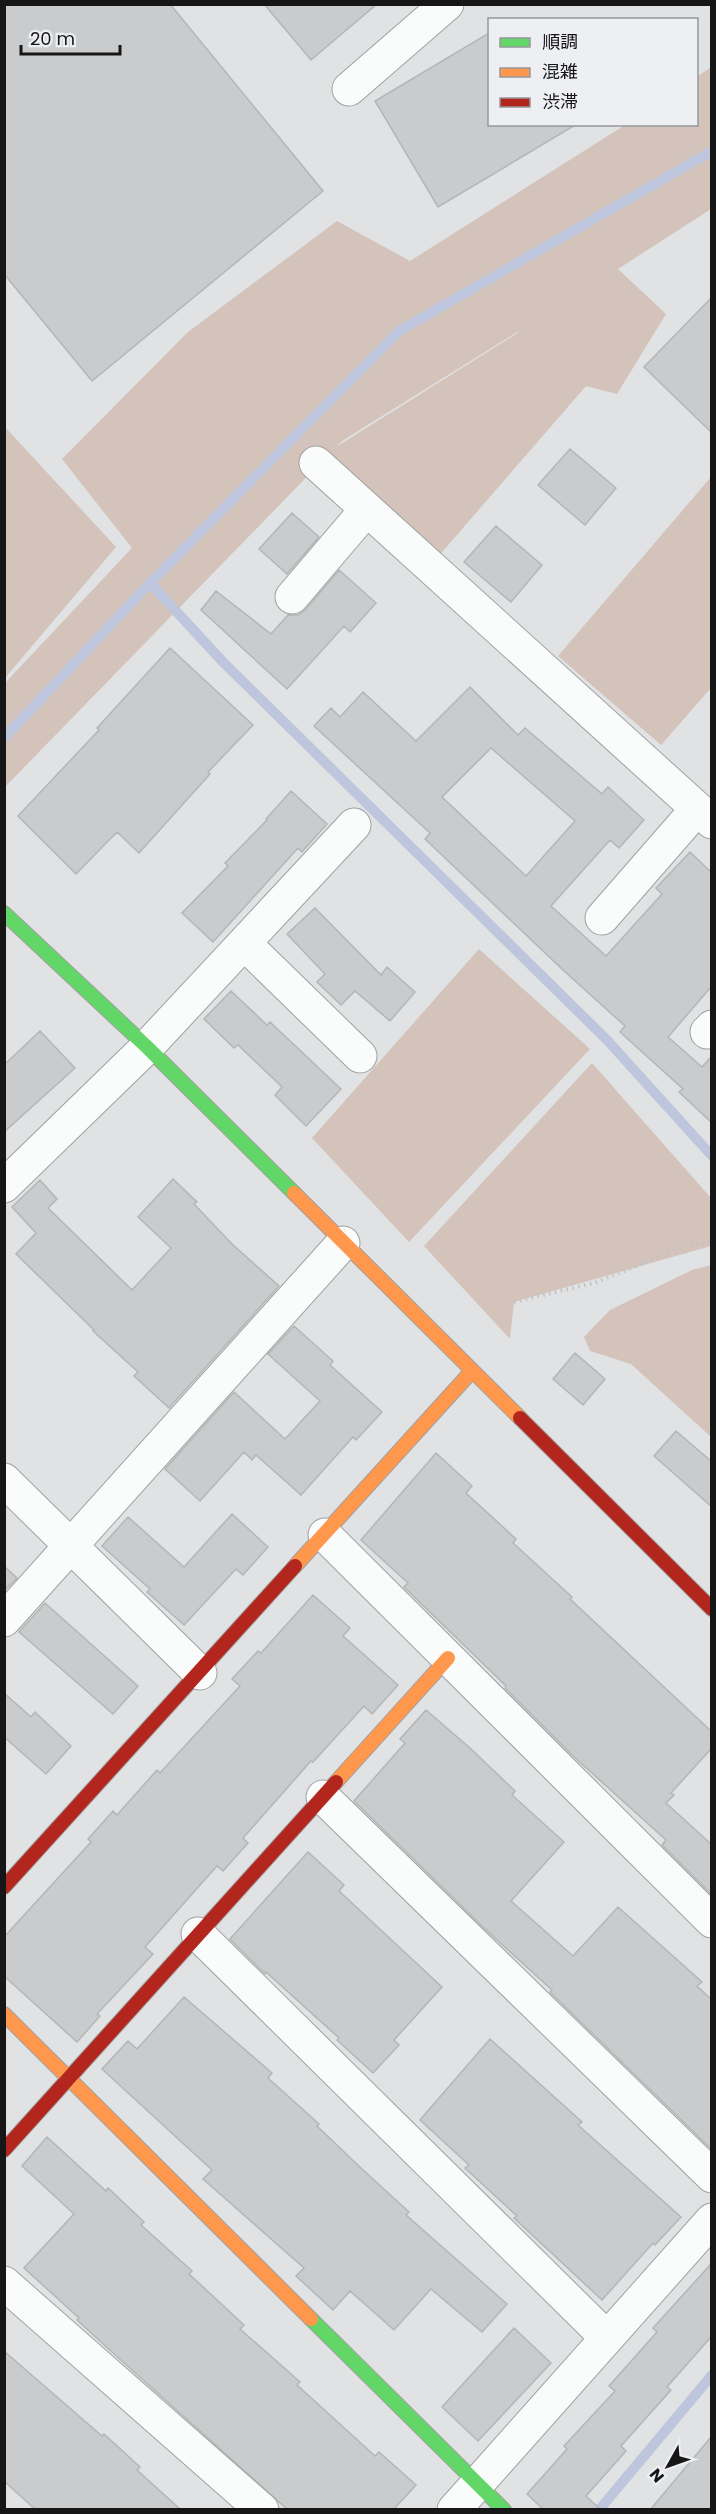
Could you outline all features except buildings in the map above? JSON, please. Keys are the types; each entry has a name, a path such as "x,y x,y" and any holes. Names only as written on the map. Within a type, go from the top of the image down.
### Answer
{"street":[{"path":"349,89 447,4"},
{"path":"316,463 704,815 602,918"},
{"path":"292,597 367,508"},
{"path":"4,1185 147,1047 354,825"},
{"path":"4,913 147,1047 711,1609"},
{"path":"244,943 360,1056"},
{"path":"4,1620 343,1243"},
{"path":"4,1887 472,1371"},
{"path":"4,1480 200,1672"},
{"path":"325,1535 711,1921"},
{"path":"4,2150 448,1658"},
{"path":"323,1797 711,2176"},
{"path":"198,1935 607,2338"},
{"path":"4,2014 504,2510"},
{"path":"454,2510 711,2220"},
{"path":"4,2283 262,2510"}],"path":[{"path":"514,1302 594,1283 689,1245 711,1242"}],"shaded area":[{"path":"711,67 711,209 618,269 666,314 617,394 586,386 430,566 322,468 331,452 5,787 5,683 132,548 62,459 188,332 337,221 410,261 623,126 698,126 698,76","holes":["519,331 519,332 336,447 342,441"]},
{"path":"5,427 116,547 5,678"},
{"path":"711,477 711,688 661,745 558,656"},
{"path":"479,949 590,1049 409,1242 312,1138"},
{"path":"592,1063 711,1198 711,1246 514,1302 510,1339 424,1246"},
{"path":"712,1265 711,1437 631,1364 590,1351 584,1337 610,1310 692,1270"}],"waterway":[{"path":"4,738 150,583 399,331 712,151"},
{"path":"150,583 223,662 607,1040 712,1156"},
{"path":"599,2510 712,2375"}],"traffic: fast":[{"path":"4,913 147,1047 294,1193"},
{"path":"311,2319 504,2510"}],"traffic: slow":[{"path":"294,1193 520,1418"},
{"path":"295,1566 472,1371"},
{"path":"336,1782 448,1658"},
{"path":"4,2014 311,2319"}],"traffic: jam":[{"path":"520,1418 712,1609"},
{"path":"4,1887 295,1566"},
{"path":"4,2150 336,1782"}]}
